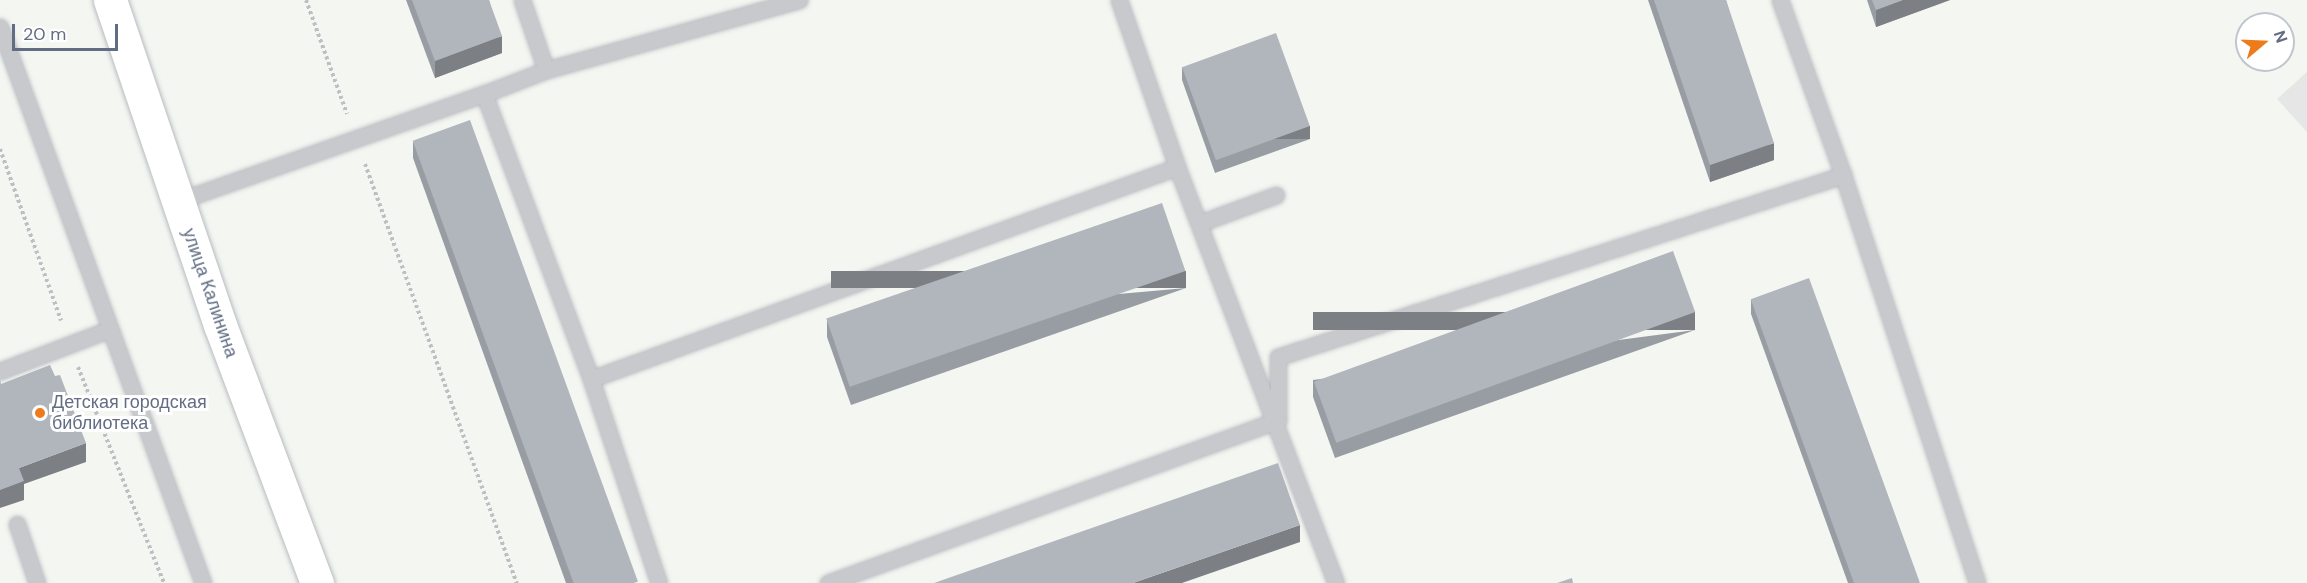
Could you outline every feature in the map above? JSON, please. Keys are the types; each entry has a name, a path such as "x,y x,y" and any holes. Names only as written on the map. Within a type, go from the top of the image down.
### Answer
{"street":[{"name":"улица Калинина","path":"110,0 178,201 317,583"}],"lane":[{"path":"522,0 546,70"},
{"path":"178,201 484,94 546,70 799,0"},
{"path":"1119,0 1178,167 1278,420 1336,583"},
{"path":"1780,0 1843,175 1977,583"},
{"path":"0,27 199,582"},
{"path":"484,94 591,379 659,583"},
{"path":"591,379 1178,167"},
{"path":"1278,420 1278,357 1843,175"},
{"path":"1200,223 1276,195"},
{"path":"0,370 110,329"},
{"path":"828,583 1278,420"},
{"path":"17,524 37,583"}],"path":[{"path":"306,0 517,583"}],"shaded area":[{"path":"2307,72 2307,132 2277,99"}],"building":[{"path":"412,0 489,0 502,36 435,61"},
{"path":"1654,0 1726,0 1774,143 1710,165"},
{"path":"1872,0 1903,0 1876,10"},
{"path":"1276,33 1310,126 1216,160 1182,67"},
{"path":"470,120 638,581 574,583 413,141"},
{"path":"1162,203 1185,271 850,387 826,319"},
{"path":"1673,251 1695,312 1336,443 1314,382"},
{"path":"1809,278 1920,582 1854,583 1751,299"},
{"path":"50,365 55,376 60,375 86,443 19,468 24,481 0,490 0,379 1,384"},
{"path":"1278,463 1300,525 1133,583 934,583"},
{"path":"1572,578 1573,583 1557,583"}],"place":[{"name":"Детская городская библиотека","path":"40,413"}]}
